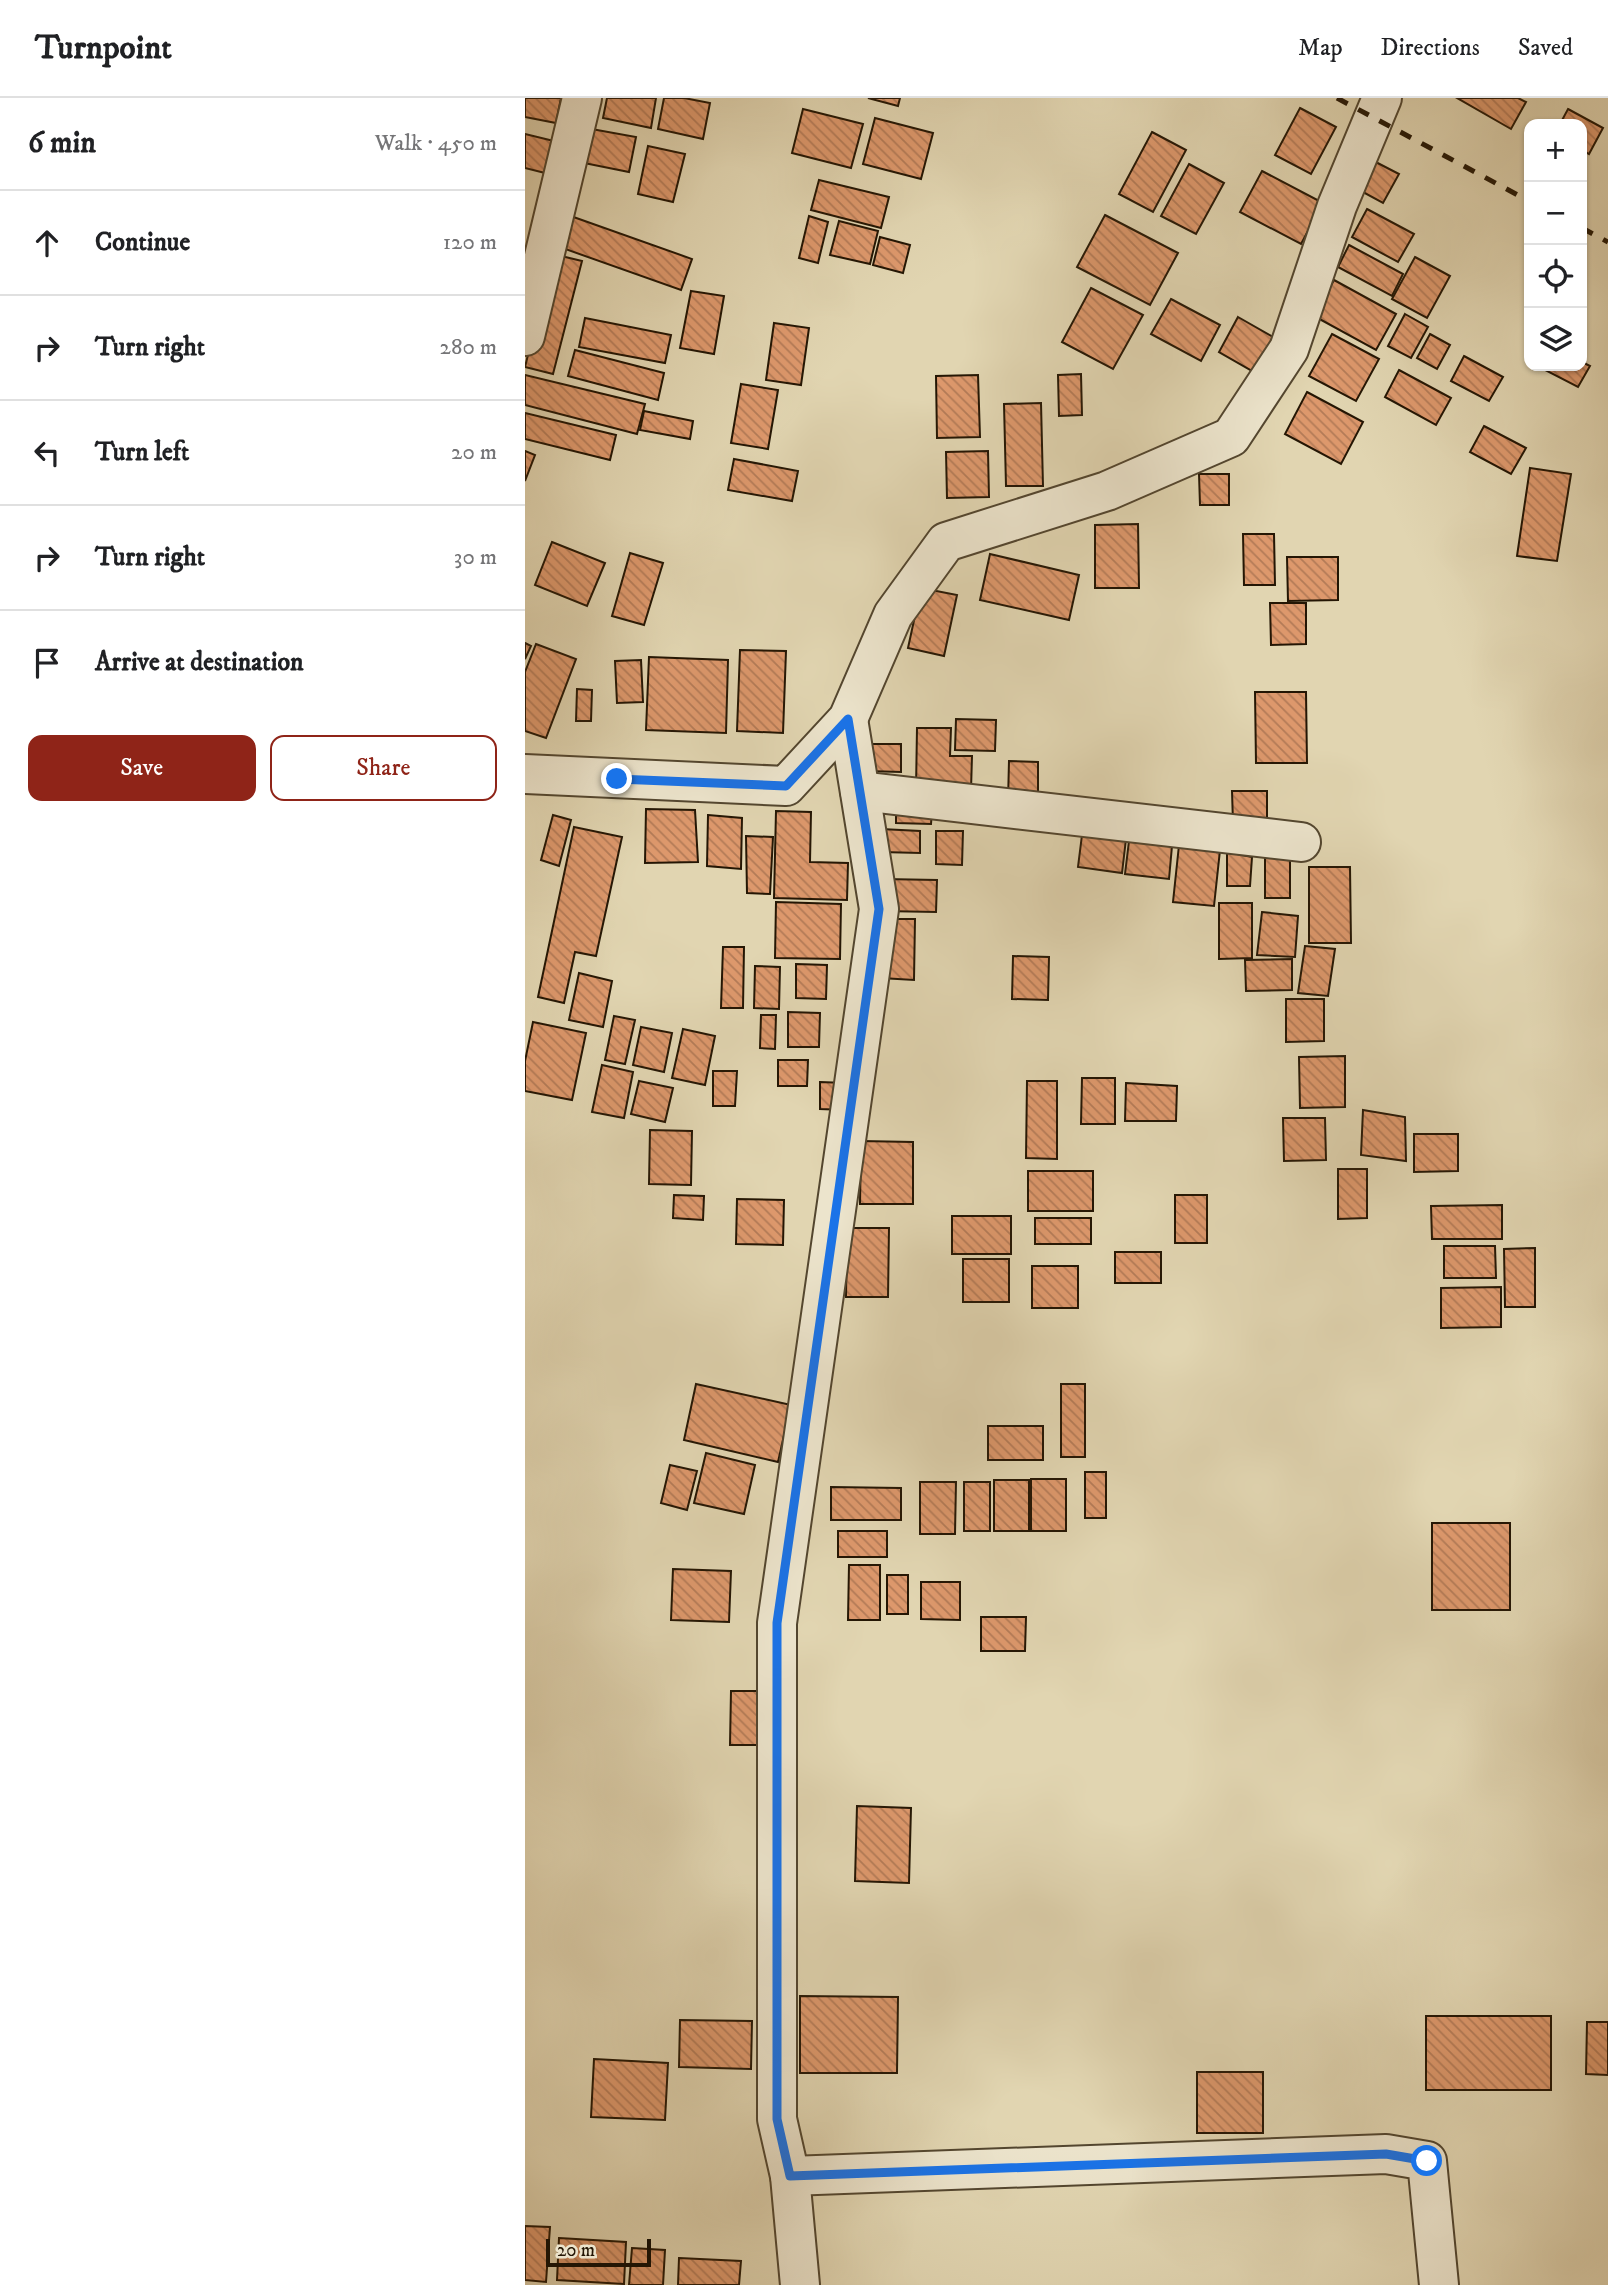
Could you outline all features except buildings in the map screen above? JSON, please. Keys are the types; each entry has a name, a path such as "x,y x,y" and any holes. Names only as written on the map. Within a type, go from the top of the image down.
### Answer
{"street":[{"path":"525,336 582,98"},
{"path":"525,774 786,786 848,719 893,615 946,542 1107,491 1231,437 1289,349 1337,206 1383,98"},
{"path":"800,2285 790,2176 777,2119 777,1623 879,909 848,719"},
{"path":"860,791 1301,842"},
{"path":"790,2176 1386,2154 1427,2161 1439,2285"}],"railway":[{"path":"1337,98 1524,198"},
{"path":"1587,231 1608,242"}],"route":[{"path":"617,779 786,786 848,719 879,909 777,1623 777,2119 790,2176 1386,2154 1427,2161"}]}
